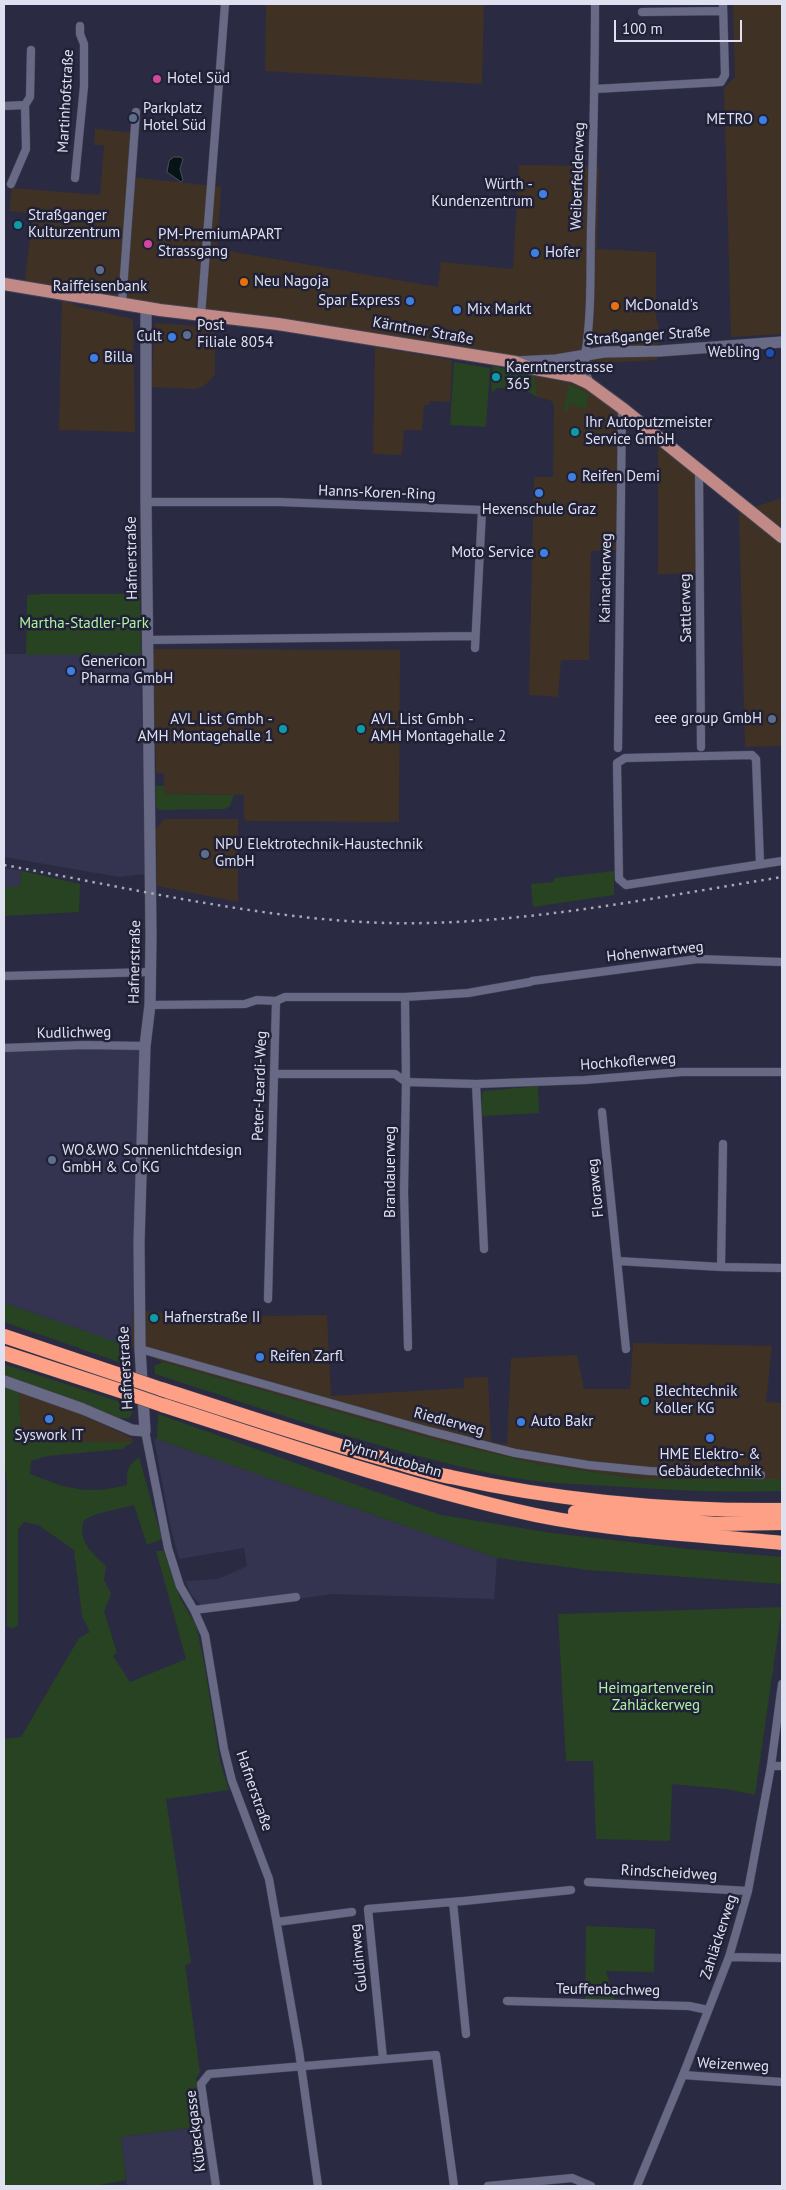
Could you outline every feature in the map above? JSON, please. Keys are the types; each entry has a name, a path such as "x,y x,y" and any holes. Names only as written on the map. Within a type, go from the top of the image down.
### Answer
{"highway":[{"name":"Pyhrn Autobahn","path":"4,1336 334,1445 458,1479 526,1492 638,1506 712,1510 782,1510"},
{"name":"Pyhrn Autobahn","path":"4,1353 326,1457 514,1511 581,1522 782,1543"},
{"path":"461,1496 583,1513 643,1519 716,1524 782,1523"}],"main road":[{"name":"Kärntner Straße","path":"4,284 146,307 278,324 515,362 530,368 573,376 588,383 622,408 782,537"}],"street":[{"path":"201,315 225,4"},
{"name":"Weiberfelderweg","path":"588,383 583,369 588,338 590,284 595,90 595,4"},
{"path":"595,90 721,82 726,75 723,7 642,12"},
{"name":"Martinhofstraße","path":"75,178 84,86 84,44 80,34 80,26"},
{"path":"11,184 26,149 25,105 30,97 31,50"},
{"path":"4,106 25,105"},
{"path":"122,303 136,112"},
{"name":"Hafnerstraße","path":"146,307 151,972 150,1005 145,1046 139,1242 140,1349 145,1431 168,1548 180,1586 194,1610 205,1635 224,1749 232,1781 268,1879 277,1922 318,2186"},
{"name":"Straßganger Straße","path":"515,362 556,360 604,352 782,342"},
{"name":"Kainacherweg","path":"618,748 622,408"},
{"name":"Sattlerweg","path":"698,469 701,747"},
{"name":"Hanns-Koren-Ring","path":"146,502 279,502 482,510 475,648"},
{"path":"148,640 475,636"},
{"path":"760,864 756,759 752,755 625,758 617,763 618,879 626,885 782,861"},
{"name":"Hohenwartweg","path":"405,997 468,993 531,981 698,959 782,962"},
{"path":"4,976 151,972"},
{"path":"150,1005 245,1004 257,1000 276,1000 285,996 405,997"},
{"name":"Brandauerweg","path":"405,997 404,1192 408,1347"},
{"name":"Peter-Leardi-Weg","path":"268,1300 276,1000"},
{"name":"Kudlichweg","path":"4,1048 84,1045 145,1046"},
{"name":"Hochkoflerweg","path":"274,1074 395,1074 406,1082 476,1084 585,1080 682,1072 782,1072"},
{"path":"476,1084 484,1249"},
{"name":"Floraweg","path":"602,1112 626,1350"},
{"path":"721,1267 723,1144"},
{"path":"618,1261 721,1267 782,1268"},
{"name":"Riedlerweg","path":"140,1349 429,1431 522,1455 649,1471 761,1475"},
{"path":"4,1381 83,1409 132,1430 145,1431"},
{"path":"194,1610 296,1597"},
{"name":"Zahläckerweg","path":"637,2186 729,1957 748,1892 771,1766 782,1684"},
{"path":"771,1766 782,1766"},
{"name":"Rindscheidweg","path":"588,1882 748,1892"},
{"name":"Guldinweg","path":"383,2059 368,1909 571,1890"},
{"path":"452,1902 466,2034"},
{"path":"277,1922 352,1912"},
{"path":"729,1957 782,1958"},
{"name":"Teuffenbachweg","path":"507,2001 689,2006 708,2010"},
{"path":"300,2066 436,2055 454,2186"},
{"name":"Kübeckgasse","path":"216,2186 201,2084 209,2074 300,2066"},
{"name":"Weizenweg","path":"683,2075 782,2082"},
{"path":"488,2186 572,2178 592,2186"}],"shaded area":[{"path":"266,4 484,4 482,84 265,71"},
{"path":"733,4 782,4 782,334 731,337 724,88 735,77"},
{"path":"95,129 135,133 131,177 221,187 217,249 438,287 441,262 513,269 519,165 599,166 597,249 656,252 656,321 658,321 659,341 657,360 598,363 592,367 589,383 622,408 620,550 591,551 589,660 561,660 558,697 529,695 534,477 553,477 554,405 550,400 537,397 535,375 517,370 515,362 24,287 33,214 9,211 12,188 100,195 104,145 94,145"},
{"path":"174,157 183,159 180,169 183,180 181,182 167,172 169,161"},
{"path":"62,299 79,307 133,319 135,432 59,430"},
{"path":"155,323 215,327 215,375 204,386 196,389 151,387"},
{"path":"375,347 452,360 450,402 431,401 428,405 424,405 422,430 404,430 402,455 373,454"},
{"path":"658,437 699,469 703,486 701,492 702,573 658,574"},
{"path":"782,498 782,746 745,747 739,512"},
{"path":"153,649 400,650 399,822 247,821 244,819 244,795 164,794 164,773 157,773 156,770"},
{"path":"4,654 141,654 145,874 119,877 4,857"},
{"path":"164,819 238,819 238,902 157,886 156,829"},
{"path":"4,868 22,871 19,887 4,887"},
{"name":"WO&WO Sonnenlichtdesign GmbH & Co KG","path":"145,1046 139,1288 133,1309 131,1347 4,1303 4,1048"},
{"path":"133,1309 176,1315 213,1317 327,1315 331,1396 464,1388 464,1378 488,1377 491,1442 507,1444 511,1358 577,1355 584,1389 630,1389 633,1343 772,1346 766,1402 782,1403 782,1479 641,1479 539,1464 444,1442 163,1362 131,1347"},
{"path":"19,1391 82,1415 132,1438 133,1442 20,1442"},
{"path":"154,1438 497,1558 494,1599 332,1594 257,1605 204,1609 190,1593 186,1581 218,1579 247,1566 244,1548 179,1559 170,1525"},
{"path":"204,2126 213,2186 127,2186 121,2137"}],"green space":[{"path":"454,362 490,368 486,427 450,425"},
{"path":"493,366 535,375 537,397 525,390 497,388 492,393"},
{"path":"569,384 589,394 585,409 570,404 568,411 563,411"},
{"name":"Martha-Stadler-Park","path":"140,594 141,654 26,655 27,595"},
{"path":"156,786 164,786 164,794 234,795 230,806 225,809 159,810 156,807"},
{"path":"22,871 80,884 79,912 4,916 4,887 19,887"},
{"path":"614,871 614,895 533,907 531,884 554,882 554,878"},
{"path":"538,1086 539,1113 482,1116 482,1094 484,1091"},
{"path":"4,1303 131,1347 127,1365 4,1322"},
{"path":"163,1362 444,1442 539,1464 641,1479 782,1479 782,1491 652,1489 556,1483 503,1476 371,1443 155,1374 154,1366"},
{"path":"4,1364 136,1407 129,1418 118,1418 4,1376"},
{"path":"4,1386 19,1391 21,1442 133,1442 122,1449 47,1456 31,1461 30,1474 67,1487 100,1490 127,1485 128,1469 139,1457 162,1539 147,1545 134,1505 97,1514 84,1520 82,1527 87,1546 106,1566 104,1580 111,1594 104,1611 117,1653 113,1656 130,1682 186,1659 156,1551 164,1551 180,1598 196,1625 220,1761 229,1790 166,1799 191,1963 185,1965 200,2072 196,2078 204,2126 121,2137 126,2180 94,2186 4,2186 4,1739 21,1737 79,1638 90,1632 82,1616 74,1550 38,1525 24,1522 18,1530 18,1625 13,1629 7,1626 7,1486 4,1457"},
{"path":"158,1414 441,1515 552,1533 689,1549 782,1557 782,1584 589,1570 497,1558 157,1439"},
{"name":"Heimgartenverein Zahläckerweg","path":"782,1607 755,1795 726,1789 672,1784 670,1841 596,1839 593,1761 566,1761 558,1614"},
{"path":"586,1926 655,1929 654,1972 606,1971 615,2000 585,1999"}],"railway":[{"path":"4,865 242,909 338,920 386,923 436,923 535,915 634,902 782,877"}],"place":[{"name":"Hotel Süd","path":"157,79"},
{"name":"Parkplatz Hotel Süd","path":"133,118"},
{"name":"METRO","path":"763,120"},
{"name":"Würth - Kundenzentrum","path":"543,194"},
{"name":"Straßganger Kulturzentrum","path":"18,225"},
{"name":"PM-PremiumAPART Strassgang","path":"148,244"},
{"name":"Hofer","path":"535,253"},
{"name":"Raiffeisenbank","path":"100,270"},
{"name":"Neu Nagoja","path":"244,282"},
{"name":"Spar Express","path":"410,301"},
{"name":"McDonald's","path":"615,306"},
{"name":"Mix Markt","path":"457,310"},
{"name":"Post Filiale 8054","path":"187,335"},
{"name":"Cult","path":"172,337"},
{"name":"Webling","path":"770,353"},
{"name":"Billa","path":"94,358"},
{"name":"Kaerntnerstrasse 365","path":"496,377"},
{"name":"Ihr Autoputzmeister Service GmbH","path":"575,432"},
{"name":"Reifen Demi","path":"572,477"},
{"name":"Hexenschule Graz","path":"539,493"},
{"name":"Moto Service","path":"544,553"},
{"name":"Genericon Pharma GmbH","path":"71,671"},
{"name":"eee group GmbH","path":"772,719"},
{"name":"AVL List Gmbh - AMH Montagehalle 1","path":"283,729"},
{"name":"AVL List Gmbh - AMH Montagehalle 2","path":"361,729"},
{"name":"NPU Elektrotechnik-Haustechnik GmbH","path":"205,854"},
{"name":"WO&WO Sonnenlichtdesign GmbH & Co KG","path":"52,1160"},
{"name":"Hafnerstraße II","path":"154,1318"},
{"name":"Reifen Zarfl","path":"260,1357"},
{"name":"Blechtechnik Koller KG","path":"645,1401"},
{"name":"Syswork IT","path":"49,1419"},
{"name":"Auto Bakr","path":"521,1422"},
{"name":"HME Elektro- & Gebäudetechnik","path":"710,1438"}]}
